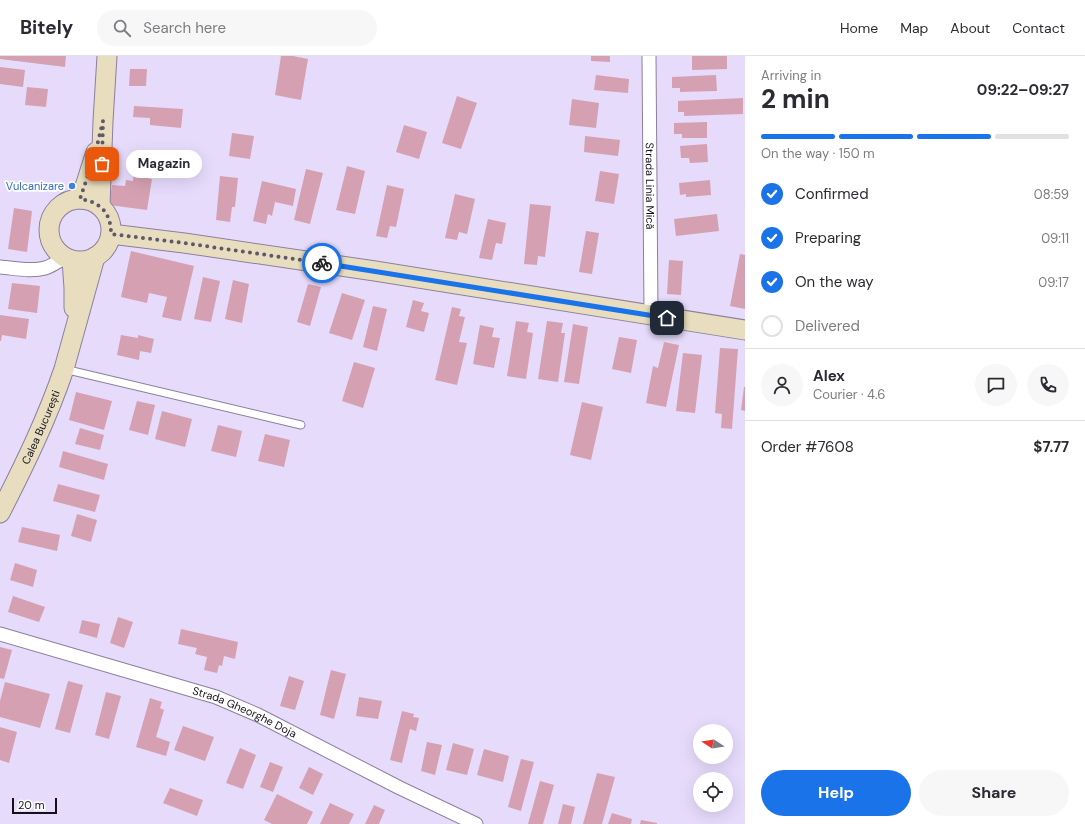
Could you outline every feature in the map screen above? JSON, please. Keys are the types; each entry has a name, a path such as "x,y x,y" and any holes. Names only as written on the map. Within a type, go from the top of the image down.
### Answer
{"main road":[{"path":"100,206 107,56"},
{"path":"80,199 95,154 103,121"},
{"path":"80,199 94,202 100,206 106,212 111,226 109,241 101,253 88,260 80,261 69,259 58,252 53,244 50,234 50,224 54,214 61,206 70,201 80,199"},
{"path":"111,234 184,243 367,270 745,330"},
{"name":"Calea București","path":"0,513 47,415 64,369 95,257"},
{"name":"Calea București","path":"69,259 74,288 72,338"}],"street":[{"name":"Strada Linia Mică","path":"650,56 651,315"},
{"path":"0,267 22,269 46,268 69,259"},
{"name":"Strada Gheorghe Doja","path":"0,634 216,697 258,715 400,788 476,824"}],"lane":[{"path":"64,369 301,425"}],"building":[{"path":"0,56 66,56 65,67 0,59"},
{"path":"281,56 293,56 308,59 301,100 275,95"},
{"path":"591,56 610,56 610,62 591,61"},
{"path":"692,56 727,56 727,69 692,70"},
{"path":"0,67 25,70 23,87 0,84"},
{"path":"130,69 147,69 146,86 129,86"},
{"path":"596,75 629,79 628,93 594,90"},
{"path":"716,75 717,91 680,92 680,88 672,88 672,77"},
{"path":"27,87 48,89 46,107 25,105"},
{"path":"457,96 477,103 461,149 442,143"},
{"path":"743,98 743,114 684,116 684,112 678,112 678,101"},
{"path":"572,99 599,103 596,128 569,125"},
{"path":"134,106 183,109 181,128 150,125 150,118 133,117"},
{"path":"707,122 707,138 682,138 682,134 674,134 674,123"},
{"path":"404,125 427,132 419,159 396,152"},
{"path":"232,133 254,136 250,159 229,156"},
{"path":"585,136 620,140 618,156 584,152"},
{"path":"707,144 708,162 690,163 689,158 681,158 680,146"},
{"path":"347,166 365,171 355,214 336,210"},
{"path":"134,167 148,169 147,178 152,179 147,210 109,205 112,185 125,186 126,180 133,181"},
{"path":"306,169 323,173 310,224 294,220"},
{"path":"600,171 619,174 614,204 595,201"},
{"path":"220,176 238,178 235,207 232,207 230,222 216,220"},
{"path":"710,180 711,195 686,197 686,194 680,195 679,183"},
{"path":"262,181 296,189 293,206 275,202 272,216 268,214 266,224 253,221"},
{"path":"387,185 404,189 396,227 390,226 387,238 376,236"},
{"path":"455,194 475,199 467,234 459,232 457,240 445,238"},
{"path":"530,204 551,206 545,257 538,256 537,265 524,264"},
{"path":"14,208 32,211 27,252 8,249"},
{"path":"717,214 719,231 676,236 674,219"},
{"path":"488,219 506,223 502,244 496,243 492,260 479,258"},
{"path":"586,231 599,233 592,274 579,272"},
{"path":"131,251 194,266 181,321 162,317 167,297 149,293 147,303 121,297"},
{"path":"740,254 745,255 745,309 730,306"},
{"path":"669,260 683,261 681,295 667,294"},
{"path":"203,277 220,281 211,322 194,319"},
{"path":"233,280 249,284 242,323 225,319"},
{"path":"12,283 40,286 37,313 8,309"},
{"path":"308,284 321,287 310,326 297,322"},
{"path":"342,293 365,300 352,340 329,333"},
{"path":"413,300 424,303 421,311 429,313 424,332 406,327"},
{"path":"373,306 387,309 377,351 363,347"},
{"path":"452,307 461,309 459,316 465,317 459,342 467,343 457,385 435,380"},
{"path":"0,315 29,319 26,339 2,335 0,341"},
{"path":"516,321 529,323 527,332 533,333 526,379 507,376"},
{"path":"547,321 563,323 561,333 565,333 558,382 538,379"},
{"path":"573,324 588,327 579,384 564,382"},
{"path":"480,325 494,328 492,337 500,338 494,368 473,364"},
{"path":"121,335 138,338 138,335 154,339 151,353 140,351 139,360 117,355"},
{"path":"619,337 637,340 631,373 612,369"},
{"path":"664,342 679,345 666,407 646,403 653,366 658,368"},
{"path":"720,348 738,349 732,429 721,428 722,414 715,413"},
{"path":"683,353 702,355 695,413 676,411"},
{"path":"354,362 375,368 363,408 342,401"},
{"path":"745,387 745,411 741,410"},
{"path":"76,392 112,401 104,430 69,420"},
{"path":"137,401 155,405 148,435 129,430"},
{"path":"582,402 603,407 591,460 570,455"},
{"path":"162,411 192,419 185,447 155,439"},
{"path":"218,425 242,431 236,457 211,451"},
{"path":"80,428 104,435 100,450 75,444"},
{"path":"265,434 290,440 284,467 258,461"},
{"path":"63,451 108,464 104,480 59,467"},
{"path":"58,484 100,495 95,512 53,501"},
{"path":"77,514 97,520 91,542 71,536"},
{"path":"22,527 60,535 57,551 18,542"},
{"path":"15,563 37,570 33,587 10,580"},
{"path":"13,596 45,607 39,622 8,612"},
{"path":"118,617 133,622 124,648 110,643"},
{"path":"82,620 100,624 97,638 79,633"},
{"path":"181,629 238,642 235,659 224,656 222,666 219,665 217,673 204,670 207,657 195,654 197,648 178,644"},
{"path":"0,647 12,650 4,679 0,678"},
{"path":"331,670 346,674 334,719 320,715"},
{"path":"289,676 304,681 295,710 280,706"},
{"path":"68,681 83,685 70,733 55,729"},
{"path":"5,682 50,694 40,728 0,717 0,701"},
{"path":"106,692 121,696 109,739 95,735"},
{"path":"359,697 382,701 378,719 356,716"},
{"path":"150,698 162,702 160,708 164,710 156,737 170,742 166,756 136,747"},
{"path":"402,711 414,714 413,717 419,718 416,731 410,729 402,763 390,760"},
{"path":"183,726 214,737 205,761 174,750"},
{"path":"0,727 17,732 9,763 0,760"},
{"path":"427,742 442,745 435,775 421,771"},
{"path":"453,743 474,749 467,775 446,770"},
{"path":"240,748 256,755 243,789 226,783"},
{"path":"484,749 509,756 503,782 477,775"},
{"path":"521,759 534,762 521,811 508,807"},
{"path":"270,762 283,767 273,792 260,787"},
{"path":"309,767 323,774 313,795 299,788"},
{"path":"597,773 615,777 602,824 583,824"},
{"path":"540,781 554,785 543,824 528,824"},
{"path":"170,788 203,800 197,816 163,803"},
{"path":"277,794 313,812 307,824 272,824 264,820"},
{"path":"330,803 354,814 349,824 320,824"},
{"path":"563,804 575,807 571,824 558,824"},
{"path":"374,805 385,810 379,824 365,824"},
{"path":"612,813 632,819 631,824 608,824"},
{"path":"641,820 657,823 657,824 640,824"}],"way so far":[{"path":"102,164 103,121 95,154 80,199 94,202 106,212 111,226 111,234 322,263"}],"place":[{"name":"Magazin","path":"102,164"},
{"name":"Vulcanizare","path":"72,186"}],"route":[{"path":"322,263 667,318"}]}
